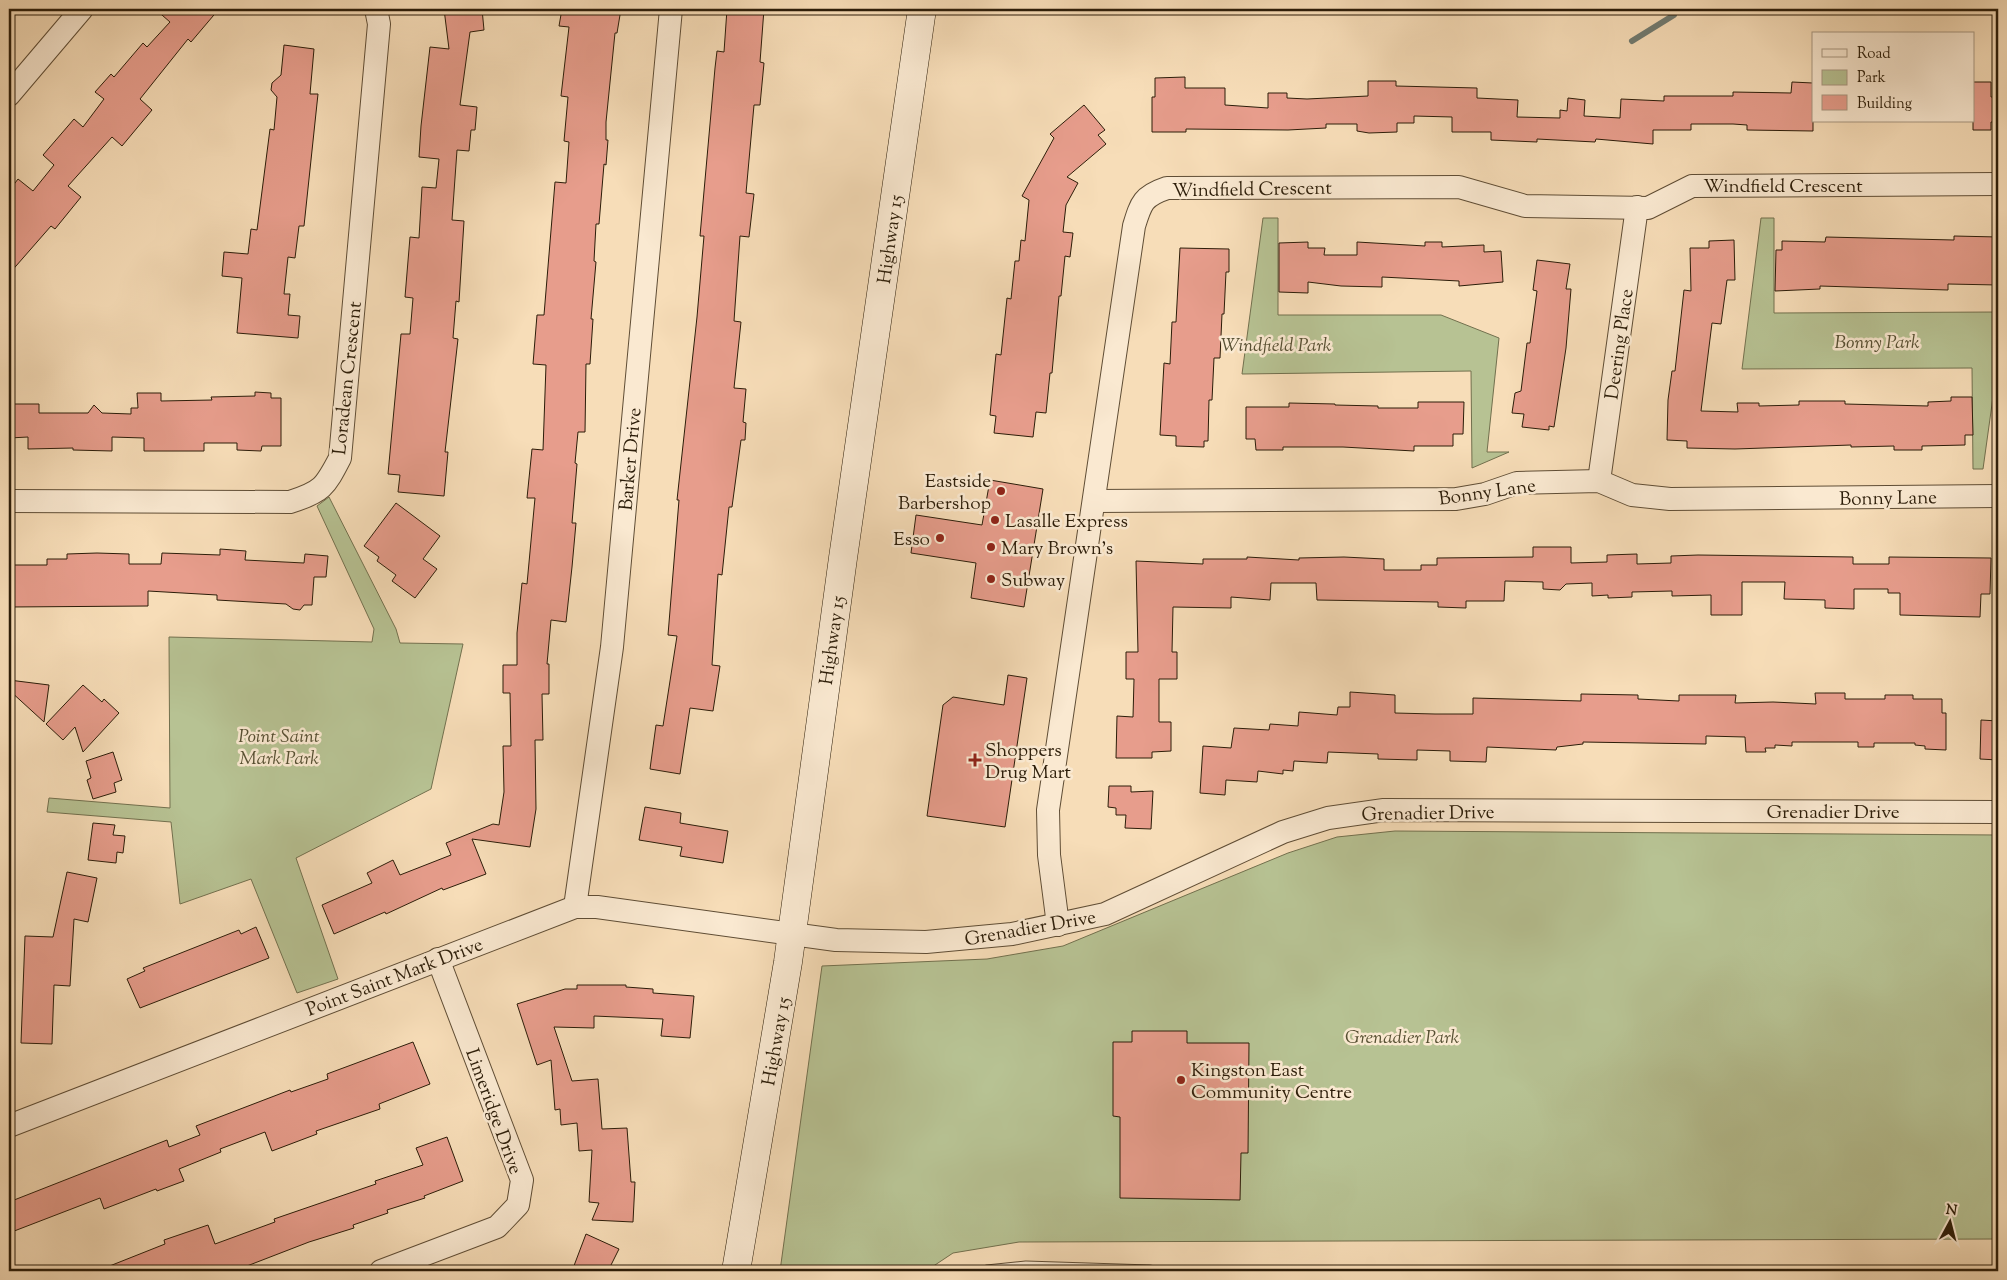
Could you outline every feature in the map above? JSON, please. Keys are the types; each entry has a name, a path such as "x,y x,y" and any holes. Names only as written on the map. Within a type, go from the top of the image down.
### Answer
{"main road":[{"name":"Highway 15","path":"736,1271 792,934 844,548 922,9"}],"street":[{"path":"9,95 82,9"},
{"name":"Loradean Crescent","path":"9,501 290,502 312,495 327,484 340,458 379,24 376,9"},
{"name":"Barker Drive","path":"575,907 612,647 672,9"},
{"name":"Windfield Crescent","path":"1058,925 1049,855 1048,810 1134,226 1140,208 1150,194 1167,188 1459,187 1525,206 1648,208 1692,186 1998,184"},
{"name":"Deering Place","path":"1599,480 1637,208"},
{"name":"Bonny Lane","path":"1094,502 1456,499 1485,494 1517,484 1599,480 1632,495 1670,499 1998,496"},
{"name":"Grenadier Drive","path":"792,934 836,940 926,942 1012,934 1058,925 1105,914 1283,832 1328,818 1384,810 1998,812"},
{"name":"Point Saint Mark Drive","path":"9,1126 575,907 598,907 792,934"},
{"name":"Limeridge Drive","path":"381,1271 497,1227 518,1205 522,1180 438,959"}],"lane":[{"path":"987,1271 1026,1267 1150,1271"}],"green space":[{"name":"Windfield Park","path":"1263,218 1278,218 1278,315 1441,315 1499,338 1487,452 1509,452 1472,468 1471,371 1242,374"},
{"name":"Bonny Park","path":"1761,218 1774,218 1774,313 1998,312 1998,361 1983,469 1973,469 1972,368 1742,369"},
{"name":"Point Saint Mark Park","path":"329,497 396,629 400,643 463,644 431,789 296,858 338,979 297,993 251,879 180,904 171,822 47,812 49,798 170,808 169,637 372,642 374,629 317,506"},
{"name":"Grenadier Park","path":"1395,831 1998,835 1998,1239 1019,1242 953,1253 926,1271 780,1271 822,966 987,959 1063,946 1288,853 1337,837"},
{"path":"1815,1267 1998,1269 1998,1271 1815,1271"}],"building":[{"path":"155,9 219,9 191,42 188,39 140,99 152,110 122,146 112,137 68,186 81,197 55,229 51,226 9,274 9,191 18,179 33,191 54,165 43,155 74,119 83,127 104,99 95,92 111,74 114,77 143,43 147,47 170,22"},
{"path":"444,9 482,9 484,30 470,32 460,105 477,107 475,130 471,130 469,151 457,150 452,220 464,221 459,302 456,301 453,338 458,339 445,452 448,452 444,496 398,492 400,475 388,474 401,334 410,334 413,298 405,297 410,237 419,238 422,187 436,188 439,159 419,157 430,47 449,49"},
{"path":"562,9 621,9 617,33 615,33 606,122 606,140 608,140 606,165 604,164 599,224 596,224 594,261 596,262 591,319 593,319 590,364 586,364 585,432 578,432 575,463 577,464 572,523 576,523 572,567 566,622 551,620 547,664 549,664 549,694 542,694 543,740 535,740 536,809 530,847 472,839 486,874 443,890 442,888 386,914 385,912 334,934 322,905 372,883 367,873 393,860 400,875 451,855 446,843 493,824 499,825 504,792 503,746 511,746 510,693 503,693 503,665 517,665 517,633 522,583 527,584 535,498 527,498 532,449 543,450 546,365 533,364 537,315 544,315 555,182 566,183 569,142 564,141 568,97 561,96 569,27 559,26"},
{"path":"727,9 764,9 760,62 764,63 760,105 754,105 746,193 754,194 749,237 740,236 734,321 741,322 734,388 746,389 743,422 746,423 745,440 741,440 732,507 729,507 722,575 718,574 712,665 720,666 713,711 690,708 680,774 650,769 656,725 663,726 677,636 668,635 679,500 677,500 697,317 704,236 700,236 715,68 717,51 724,52"},
{"path":"284,45 314,49 310,94 318,94 304,226 299,226 295,258 288,257 284,294 290,294 288,315 300,316 298,338 237,333 242,278 222,276 224,252 248,254 251,229 257,230 270,129 274,130 277,97 271,90 272,83 281,75"},
{"path":"1185,77 1185,88 1225,88 1225,105 1268,108 1268,93 1287,93 1287,98 1307,99 1368,96 1368,81 1396,81 1396,86 1477,88 1477,98 1518,100 1517,117 1560,118 1560,110 1567,111 1568,98 1585,100 1584,116 1620,118 1621,99 1664,101 1664,96 1733,96 1733,92 1791,93 1792,82 1812,83 1813,131 1747,130 1747,125 1691,124 1691,130 1653,130 1653,144 1596,139 1595,142 1537,139 1537,142 1491,140 1491,132 1452,132 1452,117 1414,116 1414,123 1397,123 1397,132 1369,133 1357,131 1357,124 1326,124 1326,128 1288,130 1186,129 1186,132 1152,132 1152,97 1155,97 1155,78"},
{"path":"1974,82 1991,82 1991,97 1998,97 1998,122 1991,122 1991,130 1973,130"},
{"path":"1084,105 1105,130 1098,135 1106,144 1067,177 1078,183 1066,205 1063,232 1073,233 1070,257 1065,256 1061,296 1059,296 1052,373 1050,373 1046,413 1036,412 1033,437 994,433 996,416 990,415 996,354 1001,355 1007,298 1011,299 1015,261 1019,261 1021,240 1025,241 1029,200 1022,196 1054,138 1050,134"},
{"path":"1954,236 1998,237 1998,285 1948,284 1948,290 1820,286 1820,289 1775,291 1776,250 1782,250 1782,241 1825,242 1826,237 1954,240"},
{"path":"1734,240 1735,280 1727,280 1721,324 1712,323 1701,411 1738,412 1737,403 1759,403 1759,406 1799,405 1799,401 1845,401 1845,404 1928,406 1928,402 1951,401 1951,397 1972,397 1973,435 1965,435 1965,445 1922,446 1922,450 1894,450 1894,446 1851,447 1851,445 1735,449 1687,448 1687,441 1667,440 1668,400 1672,371 1675,371 1684,290 1691,291 1690,248 1709,248 1709,241"},
{"path":"1308,242 1308,248 1325,248 1324,255 1357,255 1357,242 1425,246 1425,242 1442,242 1442,247 1484,245 1484,252 1501,251 1503,282 1459,286 1459,281 1382,277 1382,287 1341,286 1308,282 1308,293 1279,292 1279,243"},
{"path":"1180,248 1229,249 1229,272 1226,272 1220,358 1214,358 1212,400 1209,400 1208,441 1204,441 1204,447 1176,446 1176,436 1160,435 1164,363 1170,364 1172,322 1176,322"},
{"path":"1537,260 1570,264 1566,289 1571,289 1566,348 1554,427 1549,426 1549,430 1522,427 1524,414 1512,413 1515,393 1521,391 1527,343 1530,343 1537,291 1533,290"},
{"path":"255,392 271,393 271,398 281,398 281,446 262,446 261,451 237,450 237,443 204,443 204,451 144,451 144,438 112,437 112,451 73,450 73,448 28,449 28,437 9,438 9,404 39,404 39,413 88,413 94,405 102,413 131,414 131,408 138,408 137,393 161,393 161,401 212,400 211,397 255,396"},
{"path":"1418,402 1464,402 1463,434 1453,434 1453,446 1414,446 1414,451 1343,447 1283,447 1283,450 1256,450 1255,439 1246,439 1246,407 1289,407 1289,403 1378,406 1378,408 1418,408"},
{"path":"990,480 1043,489 1024,607 971,598 976,563 911,553 916,515 982,525"},
{"path":"396,503 440,536 423,559 437,569 415,598 392,581 396,575 377,561 379,557 364,546"},
{"path":"1533,547 1571,547 1571,563 1607,562 1607,555 1637,554 1637,564 1671,563 1671,556 1698,555 1853,557 1853,564 1889,564 1889,557 1991,558 1990,594 1981,594 1980,617 1900,615 1900,593 1888,593 1888,589 1854,589 1854,609 1825,608 1825,600 1784,599 1785,582 1742,582 1742,615 1711,615 1711,595 1672,596 1672,591 1632,592 1632,597 1608,598 1608,595 1592,596 1592,583 1566,584 1560,590 1543,589 1543,582 1505,581 1504,601 1466,601 1466,608 1438,607 1438,602 1317,600 1316,583 1271,583 1270,600 1231,597 1231,608 1173,607 1172,652 1177,652 1177,679 1159,679 1159,722 1171,722 1171,751 1152,752 1152,758 1116,758 1117,716 1133,717 1134,679 1126,679 1126,652 1138,652 1136,561 1203,564 1203,559 1247,559 1247,557 1299,560 1299,558 1344,557 1384,559 1384,570 1421,570 1421,565 1437,565 1437,558 1533,557"},
{"path":"220,549 246,551 245,560 304,563 305,554 328,556 326,577 314,577 312,605 304,605 300,610 293,609 286,604 217,600 217,595 148,591 148,606 9,607 9,565 47,565 47,559 67,559 67,554 97,553 129,554 129,564 161,564 162,553 220,555"},
{"name":"Shoppers Drug Mart","path":"1008,675 1027,678 1005,827 927,816 943,705 953,697 1004,705"},
{"path":"9,680 49,685 44,722 9,690"},
{"path":"83,685 102,702 104,699 119,713 83,752 75,727 63,740 46,724"},
{"path":"1350,692 1395,695 1395,713 1435,714 1473,714 1473,698 1581,701 1581,694 1638,695 1638,699 1679,701 1679,695 1736,695 1735,703 1816,704 1815,693 1845,693 1845,699 1885,699 1885,695 1913,695 1913,699 1942,699 1942,713 1946,713 1946,750 1925,749 1925,746 1915,745 1915,743 1874,743 1874,747 1858,747 1858,742 1792,742 1792,746 1775,745 1775,748 1765,748 1766,752 1746,752 1745,737 1706,736 1706,744 1583,742 1583,744 1557,747 1556,750 1487,747 1486,762 1450,761 1450,751 1417,750 1417,760 1378,759 1378,754 1328,752 1327,763 1294,761 1293,771 1283,770 1283,774 1258,771 1257,782 1226,780 1225,795 1200,793 1203,746 1231,748 1234,728 1269,730 1270,724 1298,726 1299,712 1337,715 1338,707 1350,707"},
{"path":"1981,720 1998,721 1998,760 1980,759"},
{"path":"113,752 122,780 114,783 116,792 93,799 87,780 91,778 86,761"},
{"path":"1109,786 1131,786 1131,792 1153,791 1151,829 1125,828 1126,815 1116,815 1116,808 1108,807"},
{"path":"645,807 681,813 680,823 728,831 723,863 680,856 682,847 639,840"},
{"path":"93,823 115,825 113,835 125,836 123,853 117,852 116,863 88,860"},
{"path":"67,872 97,878 88,922 74,919 70,986 54,985 52,1044 21,1043 25,936 53,937"},
{"path":"256,927 269,958 140,1008 127,979 145,971 143,968 239,930 241,934"},
{"path":"577,985 626,985 626,987 653,989 653,993 694,996 690,1038 661,1036 663,1019 594,1016 594,1028 554,1027 572,1081 598,1079 602,1129 627,1128 631,1182 635,1182 633,1222 592,1220 599,1203 589,1202 592,1150 579,1151 577,1123 561,1125 560,1109 555,1110 551,1060 537,1065 517,1004 565,989 577,989"},
{"name":"Kingston East Community Centre","path":"1132,1031 1187,1031 1187,1043 1249,1043 1248,1153 1241,1153 1240,1200 1120,1198 1120,1117 1113,1116 1113,1042 1132,1042"},
{"path":"413,1042 430,1084 379,1104 380,1109 316,1131 317,1134 272,1151 265,1132 220,1149 221,1152 179,1169 184,1181 157,1191 156,1189 104,1209 100,1198 9,1233 9,1202 167,1140 169,1147 200,1135 196,1126 290,1090 291,1092 328,1079 327,1074"},
{"path":"447,1137 463,1181 424,1196 425,1198 387,1210 388,1213 353,1225 354,1228 309,1242 234,1271 97,1271 165,1244 164,1240 208,1225 215,1244 275,1222 274,1219 376,1184 375,1181 423,1165 416,1148"},
{"path":"586,1234 619,1249 608,1271 572,1271"}],"waterway":[{"path":"1632,41 1674,15 1675,9"}],"place":[{"name":"Eastside Barbershop","path":"1001,491"},
{"name":"Lasalle Express","path":"995,520"},
{"name":"Esso","path":"940,538"},
{"name":"Mary Brown's","path":"991,547"},
{"name":"Subway","path":"991,579"},
{"name":"Shoppers Drug Mart","path":"975,760"},
{"name":"Kingston East Community Centre","path":"1181,1080"}]}
